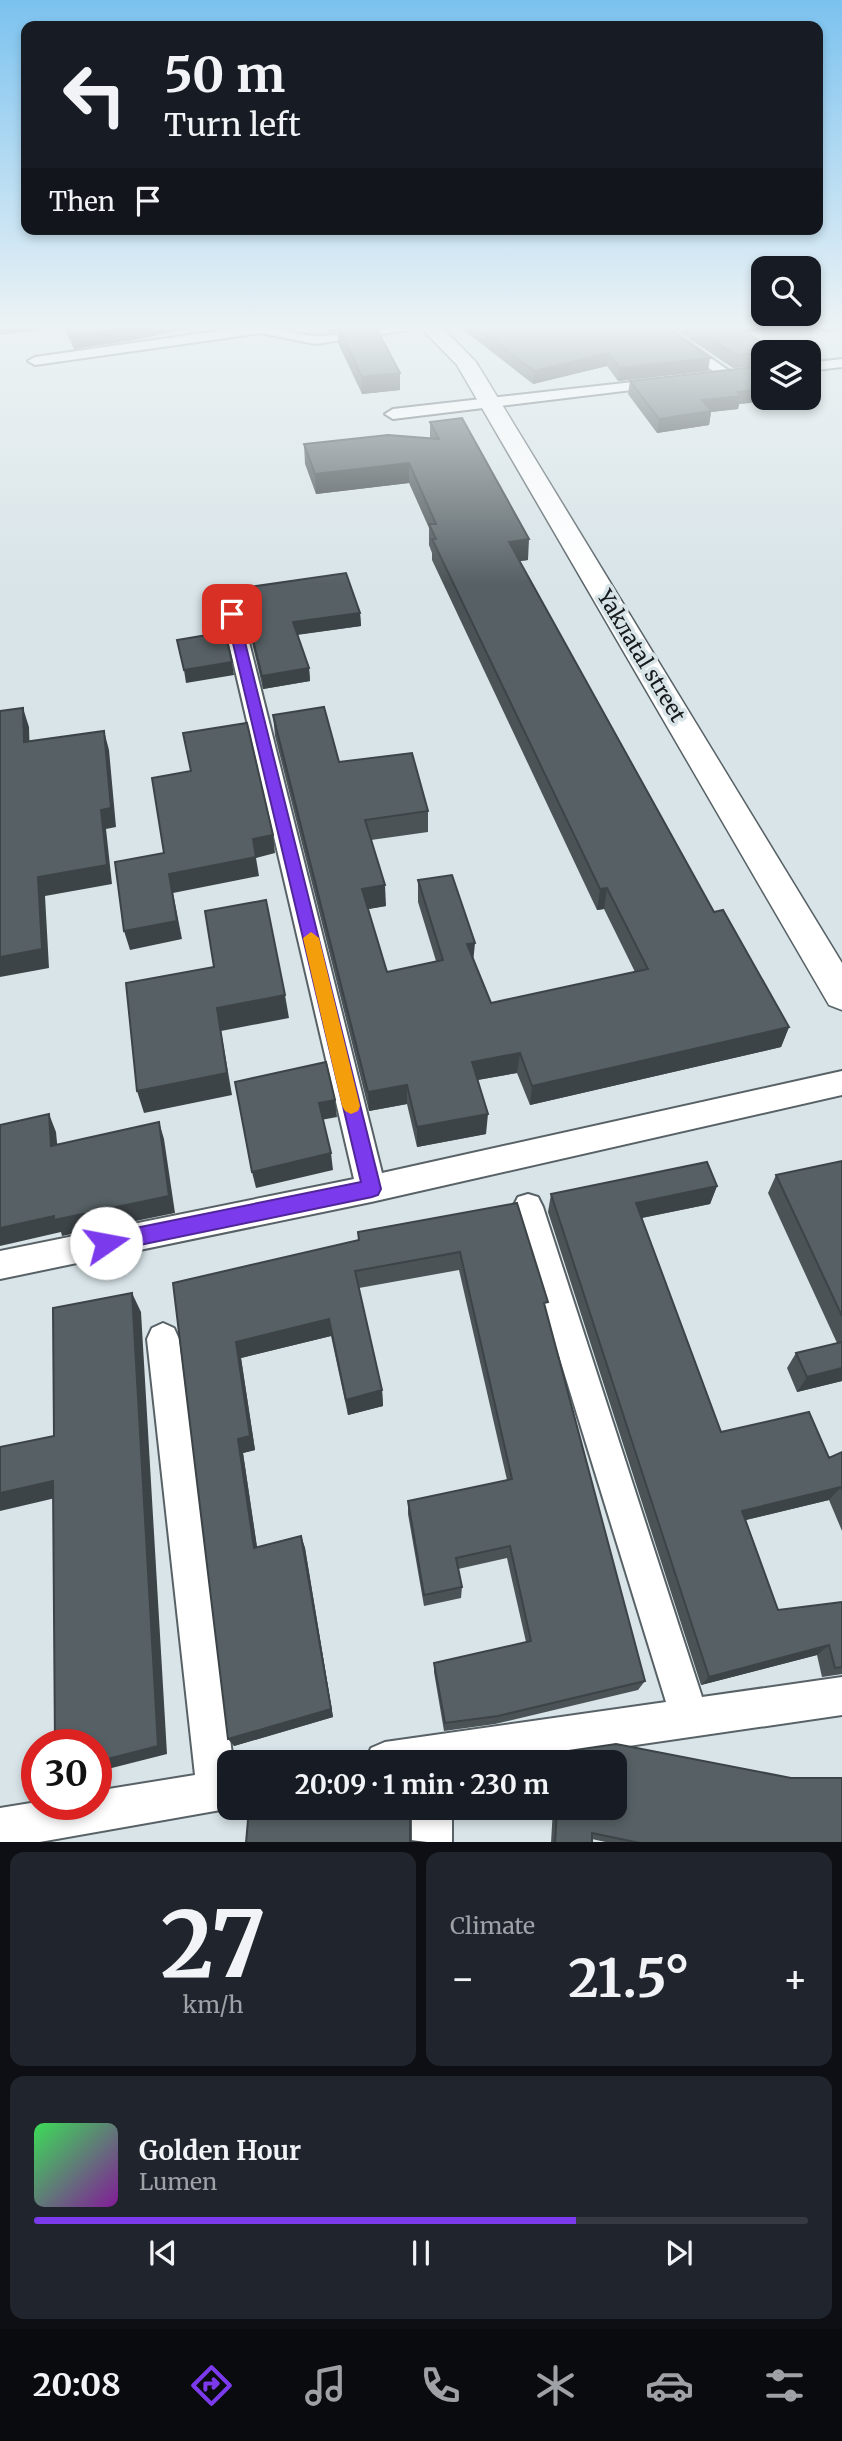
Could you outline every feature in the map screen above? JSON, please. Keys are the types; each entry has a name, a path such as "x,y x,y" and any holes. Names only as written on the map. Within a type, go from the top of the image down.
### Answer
{"street":[{"path":"393,414 411,412"},
{"name":"Yakлatal street","path":"496,412 842,995"},
{"path":"232,614 372,1189"},
{"path":"0,1265 372,1189 842,1083"},
{"path":"528,1207 690,1718"},
{"path":"163,1339 218,1750"},
{"path":"483,1750 842,1696"},
{"path":"0,1828 217,1791"},
{"path":"432,1820 432,1842"}],"building":[{"path":"654,412 705,412 659,419"},
{"path":"462,418 529,539 509,542 714,912 723,910 789,1027 532,1086 520,1053 472,1062 488,1114 417,1127 407,1085 368,1092 273,715 324,707 339,762 412,753 428,811 365,820 385,885 362,889 387,972 443,960 418,880 452,875 475,943 467,944 491,1003 648,969 607,888 600,889 432,539 436,539 429,524 436,524 409,463 315,474 304,444 388,435 439,439 430,422"},
{"path":"346,573 360,613 293,622 309,668 262,676 243,600 236,589"},
{"path":"225,632 232,662 184,670 177,640"},
{"path":"23,708 24,742 104,731 111,808 101,810 107,865 38,877 42,949 0,957 0,711"},
{"path":"247,723 273,835 253,839 256,857 169,874 177,921 124,931 115,862 164,853 152,778 191,771 183,733"},
{"path":"266,900 285,995 217,1008 227,1073 137,1091 126,983 214,967 205,911"},
{"path":"326,1062 335,1100 319,1103 331,1153 252,1172 235,1082"},
{"path":"49,1114 51,1146 159,1122 169,1196 54,1220 54,1216 0,1228 0,1125"},
{"path":"842,1161 842,1316 776,1175"},
{"path":"707,1162 717,1186 636,1203 721,1432 809,1412 829,1458 842,1452 842,1490 841,1487 742,1511 778,1610 842,1602 842,1667 835,1668 829,1645 709,1677 551,1194"},
{"path":"517,1203 548,1302 544,1303 645,1681 498,1716 445,1723 434,1663 531,1641 510,1546 456,1558 462,1587 424,1595 408,1501 512,1479 460,1252 355,1271 382,1390 346,1400 329,1319 236,1342 250,1436 238,1439 254,1548 301,1536 331,1709 228,1739 173,1283 359,1240 358,1232"},
{"path":"132,1293 158,1746 112,1758 112,1729 55,1729 53,1481 0,1493 0,1447 54,1436 53,1308"},
{"path":"842,1342 842,1368 807,1377 796,1353"},
{"path":"616,1744 791,1778 842,1778 842,1842 635,1842 592,1833 592,1842 555,1842 556,1820 627,1820 627,1750 575,1750"},
{"path":"248,1820 410,1820 410,1841 418,1842 246,1842"}],"slow traffic":[{"path":"311,938 351,1106"}],"route":[{"path":"106,1243 372,1189 232,614"}]}
